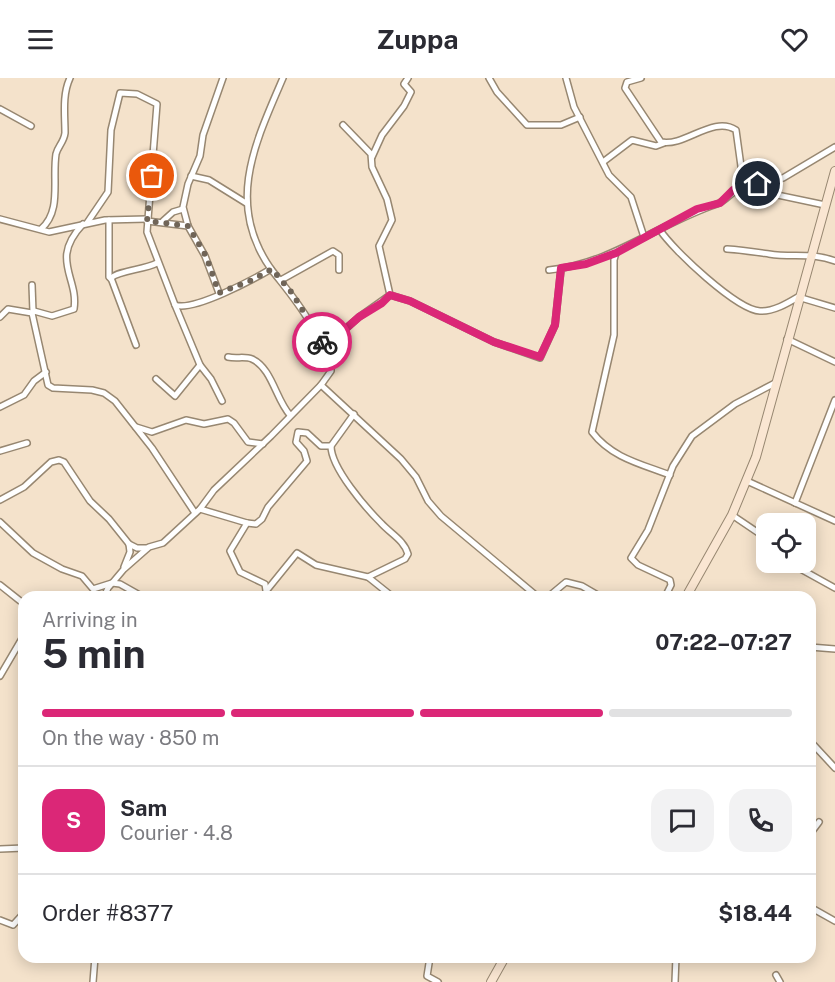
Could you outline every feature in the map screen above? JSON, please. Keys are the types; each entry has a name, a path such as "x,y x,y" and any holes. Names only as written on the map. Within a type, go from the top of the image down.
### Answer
{"main road":[{"path":"689,591 732,515 747,482 835,171"},
{"path":"491,982 502,963"}],"street":[{"path":"41,229 48,224 53,211 56,155 64,140 65,96 70,78"},
{"path":"219,293 206,256 188,226 183,209 191,176 200,156 203,135 223,78"},
{"path":"107,591 124,568 149,548 163,543 198,511 214,490 263,444 321,385 331,371 325,347 281,279 272,269 253,235 246,203 258,135 282,78"},
{"path":"390,295 379,246 392,219 387,198 372,167 372,157 382,135 408,100 410,90 404,84 408,78"},
{"path":"489,78 496,92 527,125 561,125 579,117"},
{"path":"566,78 579,117 612,180 631,197 644,237"},
{"path":"641,78 627,82 625,88 660,141 664,143"},
{"path":"0,317 8,309 52,316 74,309 67,258 72,237 85,224 108,192 111,125 122,92 145,97 157,104 147,220 148,240 200,365 212,379 222,401"},
{"path":"0,109 31,126"},
{"path":"343,125 372,157"},
{"path":"603,162 632,140 656,146 718,127 734,128 744,188"},
{"path":"549,270 586,264 616,253 697,209 720,203 733,190 783,178 835,147"},
{"path":"191,176 209,180 246,203"},
{"path":"744,188 825,205"},
{"path":"163,221 173,212 183,209"},
{"path":"0,219 49,231 109,220 163,221 188,226"},
{"path":"109,220 107,236 111,279 136,345"},
{"path":"660,230 671,246 705,277 756,311 772,309 798,297 835,308"},
{"path":"727,249 755,249 771,255 812,254 835,261"},
{"path":"281,279 333,251 339,255 339,270"},
{"path":"616,253 614,260 614,335 592,432 602,444 627,460 670,475"},
{"path":"111,279 116,273 139,270 157,262"},
{"path":"390,295 410,301 494,342 540,357 555,325 561,268"},
{"path":"175,305 190,305 252,280 272,269"},
{"path":"32,285 33,312 48,385 53,388 104,393 126,412 198,511 256,524 307,461 304,451 296,441 298,432 307,433 321,446 331,447"},
{"path":"325,347 359,317 382,303 390,295"},
{"path":"787,339 835,363"},
{"path":"228,357 244,357 257,362 270,379 279,402 290,415"},
{"path":"156,380 175,396 200,365"},
{"path":"0,407 24,395 34,381 46,372"},
{"path":"668,591 671,585 670,580 638,565 631,558 648,530 677,459 698,430 712,423 735,404 777,382"},
{"path":"321,385 408,466 428,501 441,516 531,591"},
{"path":"795,503 835,400"},
{"path":"331,447 354,414"},
{"path":"134,426 152,432 186,420 204,424 228,419 234,423 248,442 263,444"},
{"path":"0,451 27,443"},
{"path":"331,447 345,480 408,552 405,559 368,577"},
{"path":"0,500 24,486 51,462 59,460 67,466 90,501 109,519 129,544 137,548 149,548"},
{"path":"747,482 835,520"},
{"path":"732,515 756,531"},
{"path":"0,522 33,553 62,569 82,576 93,589 112,583 120,584 132,591"},
{"path":"247,523 230,551 240,572 263,582 267,590 297,553 316,565 368,577 386,591"},
{"path":"0,534 6,528"},
{"path":"124,568 130,552 129,544"},
{"path":"808,573 835,588"},
{"path":"555,591 566,582 591,591"},
{"path":"0,585 18,599"},
{"path":"0,676 18,645"},
{"path":"816,647 835,649"},
{"path":"816,747 835,768"},
{"path":"816,826 819,822"},
{"path":"0,849 18,848"},
{"path":"816,910 835,921"},
{"path":"0,920 13,925 18,920"},
{"path":"93,982 95,963"},
{"path":"429,963 427,976 438,982"},
{"path":"675,982 676,963"},
{"path":"776,975 780,982"}],"way so far":[{"path":"152,176 148,193 147,221 188,226 206,256 219,293 242,285 272,269 292,293 322,342"}],"route":[{"path":"322,342 325,347 359,317 382,303 390,295 410,301 494,342 540,357 555,325 561,268 586,264 616,253 697,209 720,203 733,190 758,184"}]}
